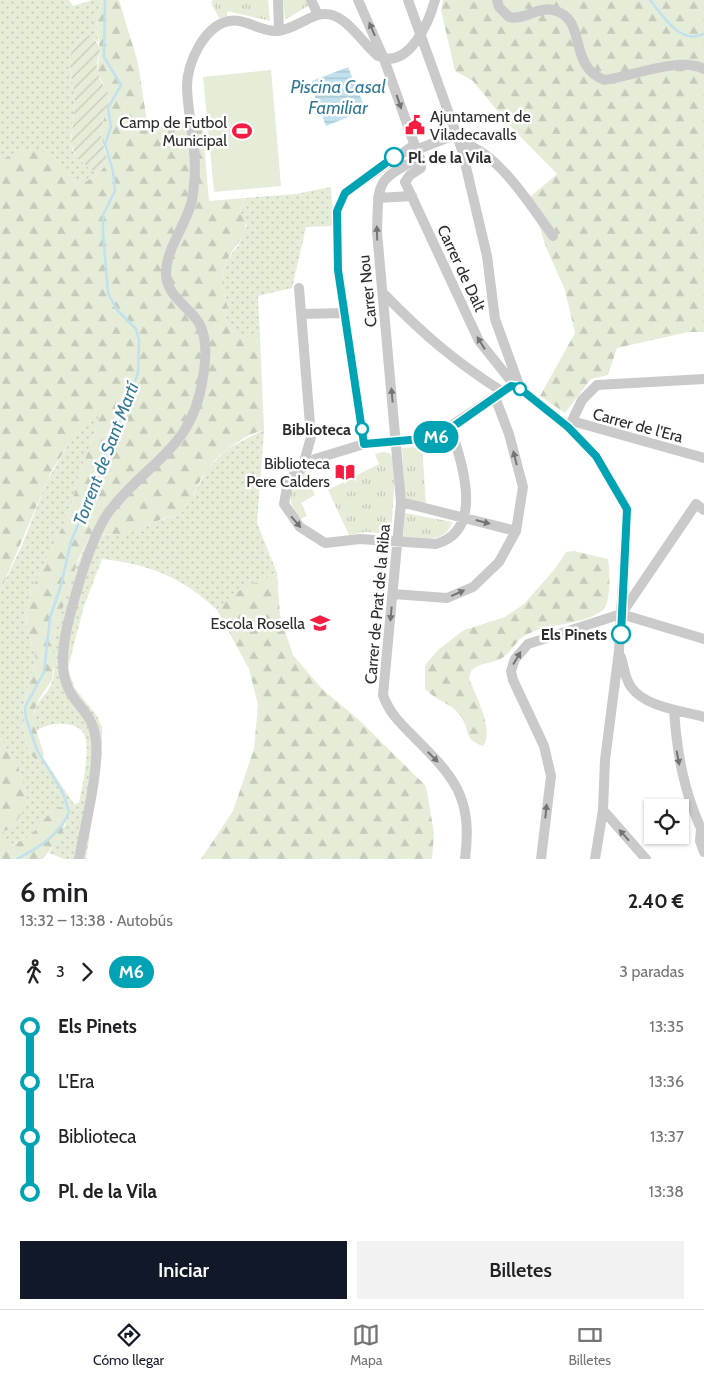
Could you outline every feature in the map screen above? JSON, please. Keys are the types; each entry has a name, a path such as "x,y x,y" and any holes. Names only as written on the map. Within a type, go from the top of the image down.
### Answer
{"street":[{"path":"278,0 279,31"},
{"path":"311,0 318,15"},
{"path":"358,0 384,59 418,155"},
{"path":"393,594 447,598 473,587 499,562 516,531 523,487 509,434 509,387 514,369 495,319 487,256 458,137 408,0"},
{"path":"79,859 94,773 96,736 91,720 66,684 63,660 68,627 99,529 120,499 164,456 187,429 196,411 204,376 206,347 201,329 171,291 166,274 170,254 191,205 195,178 193,129 187,84 194,57 203,41 214,28 226,22 238,20 263,30 279,31 318,15 337,16 372,52 384,59 394,58 402,54 421,34 428,22 436,0"},
{"path":"497,0 499,7 508,17 520,17 546,9 565,16 573,25 586,69 594,76 604,80 681,65 697,66 704,70"},
{"path":"364,444 338,270 337,211 345,193 418,155 458,137"},
{"path":"458,137 483,153 499,168 527,200 553,236"},
{"name":"Carrer de Dalt","path":"418,155 405,182 479,341 509,387"},
{"name":"Carrer Nou","path":"395,443 377,232 378,198 380,186 385,179 418,155"},
{"path":"378,198 412,196"},
{"path":"300,288 311,437 303,466"},
{"path":"383,293 424,335 466,368 509,387 570,424 601,463 627,509 619,651 605,760 603,810 595,859"},
{"path":"302,314 345,313"},
{"path":"570,424 582,400 597,385 704,379"},
{"path":"451,428 467,485 464,517 456,532 443,542 436,544 360,539 325,543 312,536 291,517 284,504 287,486 294,474 315,458 364,444 395,443 433,438 451,428 509,387"},
{"name":"Carrer de l'Era","path":"570,424 704,458"},
{"name":"Carrer de Prat de la Riba","path":"395,443 401,502 383,695 393,717 447,770 459,791 465,810 468,836 465,859"},
{"path":"401,502 516,531"},
{"path":"621,614 700,507"},
{"path":"541,859 551,776 544,746 513,680 511,672 515,659 528,644 621,614 704,639"},
{"path":"619,651 629,684 636,693 674,710 704,717"},
{"path":"674,710 676,749 683,784 703,832 700,841 704,852"},
{"path":"603,810 646,859"}],"green space":[{"path":"0,0 69,0 73,6 92,0 102,0 96,18 98,42 89,35 77,41 69,58 75,98 71,139 72,149 77,158 98,175 85,182 75,183 66,171 52,159 28,150 21,151 0,161"},
{"path":"102,0 119,0 138,63 147,122 156,126 202,120 209,201 245,198 240,212 245,221 246,231 226,261 221,285 227,304 226,320 229,328 240,337 260,337 264,430 237,442 220,455 206,471 189,503 179,516 164,518 135,531 120,535 91,534 78,560 56,629 52,658 54,663 52,680 39,699 34,711 35,727 44,754 42,759 37,761 29,753 22,724 25,697 36,659 27,627 26,611 31,591 70,511 78,478 97,427 99,410 68,445 51,472 0,592 0,161 18,152 38,151 46,153 60,163 75,183 85,182 98,175 107,156 100,132 110,98 97,71 100,52 96,18"},
{"path":"213,0 268,0 270,21 227,11 227,16 219,18 211,2"},
{"path":"283,0 309,0 311,4 285,20"},
{"path":"443,0 704,0 704,332 688,332 617,348 608,375 591,379 565,413 540,396 575,333 565,290 546,247 530,197 557,174 510,126 473,81 455,71 441,10"},
{"path":"89,35 99,45 98,73 110,98 100,132 108,162 98,175 77,158 71,144 75,98 69,58 77,41"},
{"name":"Camp de Futbol Municipal","path":"271,70 281,186 214,192 203,77"},
{"path":"331,187 333,226 306,227 292,288 258,296 260,337 240,337 229,328 226,320 227,304 221,285 226,261 238,246 247,226 240,213 245,198 296,194"},
{"path":"100,408 97,427 78,478 70,511 31,591 26,612 27,627 36,659 25,697 22,724 29,753 37,761 42,759 46,762 74,804 79,803 84,779 87,751 85,736 82,731 72,725 50,725 36,731 34,713 53,679 52,654 61,607 70,581 91,534 123,534 163,519 174,517 194,494 207,469 222,454 230,447 264,430 257,523 277,573 233,594 217,610 191,589 164,574 135,564 102,559 84,606 68,668 74,687 97,716 102,727 102,755 86,859 64,859 49,853 66,824 53,809 29,837 10,845 3,840 3,831 28,804 19,769 0,738 0,592 23,543 47,481 68,445"},
{"path":"422,446 426,504 405,498 402,448"},
{"path":"389,453 393,457 394,488 391,534 366,532 349,535 328,490 379,464 375,454"},
{"path":"304,471 315,495 301,503 307,516 299,520 292,506 290,494 294,483"},
{"path":"405,513 452,522 449,529 439,537 425,539 403,537"},
{"path":"574,551 608,559 609,586 606,607 585,619 543,629 524,636 502,658 478,666 471,671 469,678 483,712 487,731 483,746 476,743 469,737 460,715 448,704 425,689 425,665 439,649 464,630 505,617 524,604 554,570 566,552"},
{"path":"277,573 280,616 293,655 322,689 359,720 426,786 434,833 432,859 201,859 233,811 254,749 258,705 249,669 217,610 232,594"},
{"path":"0,738 19,769 28,804 11,829 3,831 3,840 11,845 29,837 53,809 62,807 67,814 62,834 43,859 0,859"}],"water":[{"name":"Piscina Casal Familiar","path":"348,67 366,110 326,126 312,89 312,81"}],"waterway":[{"name":"Torrent de Sant Martí","path":"17,859 54,835 65,821 69,812 63,793 37,750 26,718 25,707 44,672 50,618 61,585 71,541 102,469 138,373 139,340 136,329 117,310 108,293 103,215 115,191 113,171 105,144 111,127 108,108 121,85 104,57 105,0"},
{"path":"650,0 666,21 680,32 687,36 704,34"}],"bus line":[{"name":"M6","path":"394,157 345,193 337,211 338,270 364,444 395,443 433,438 451,428 511,386 514,388 518,387 568,427 596,456 606,470 627,509 621,634"}],"place":[{"name":"Ajuntament de Viladecavalls","path":"415,125"},
{"name":"Camp de Futbol Municipal","path":"242,131"},
{"name":"Pl. de la Vila","path":"394,157"},
{"name":"Biblioteca","path":"362,429"},
{"name":"Biblioteca Pere Calders","path":"345,472"},
{"name":"Escola Rosella","path":"320,623"},
{"name":"Els Pinets","path":"621,634"}]}
